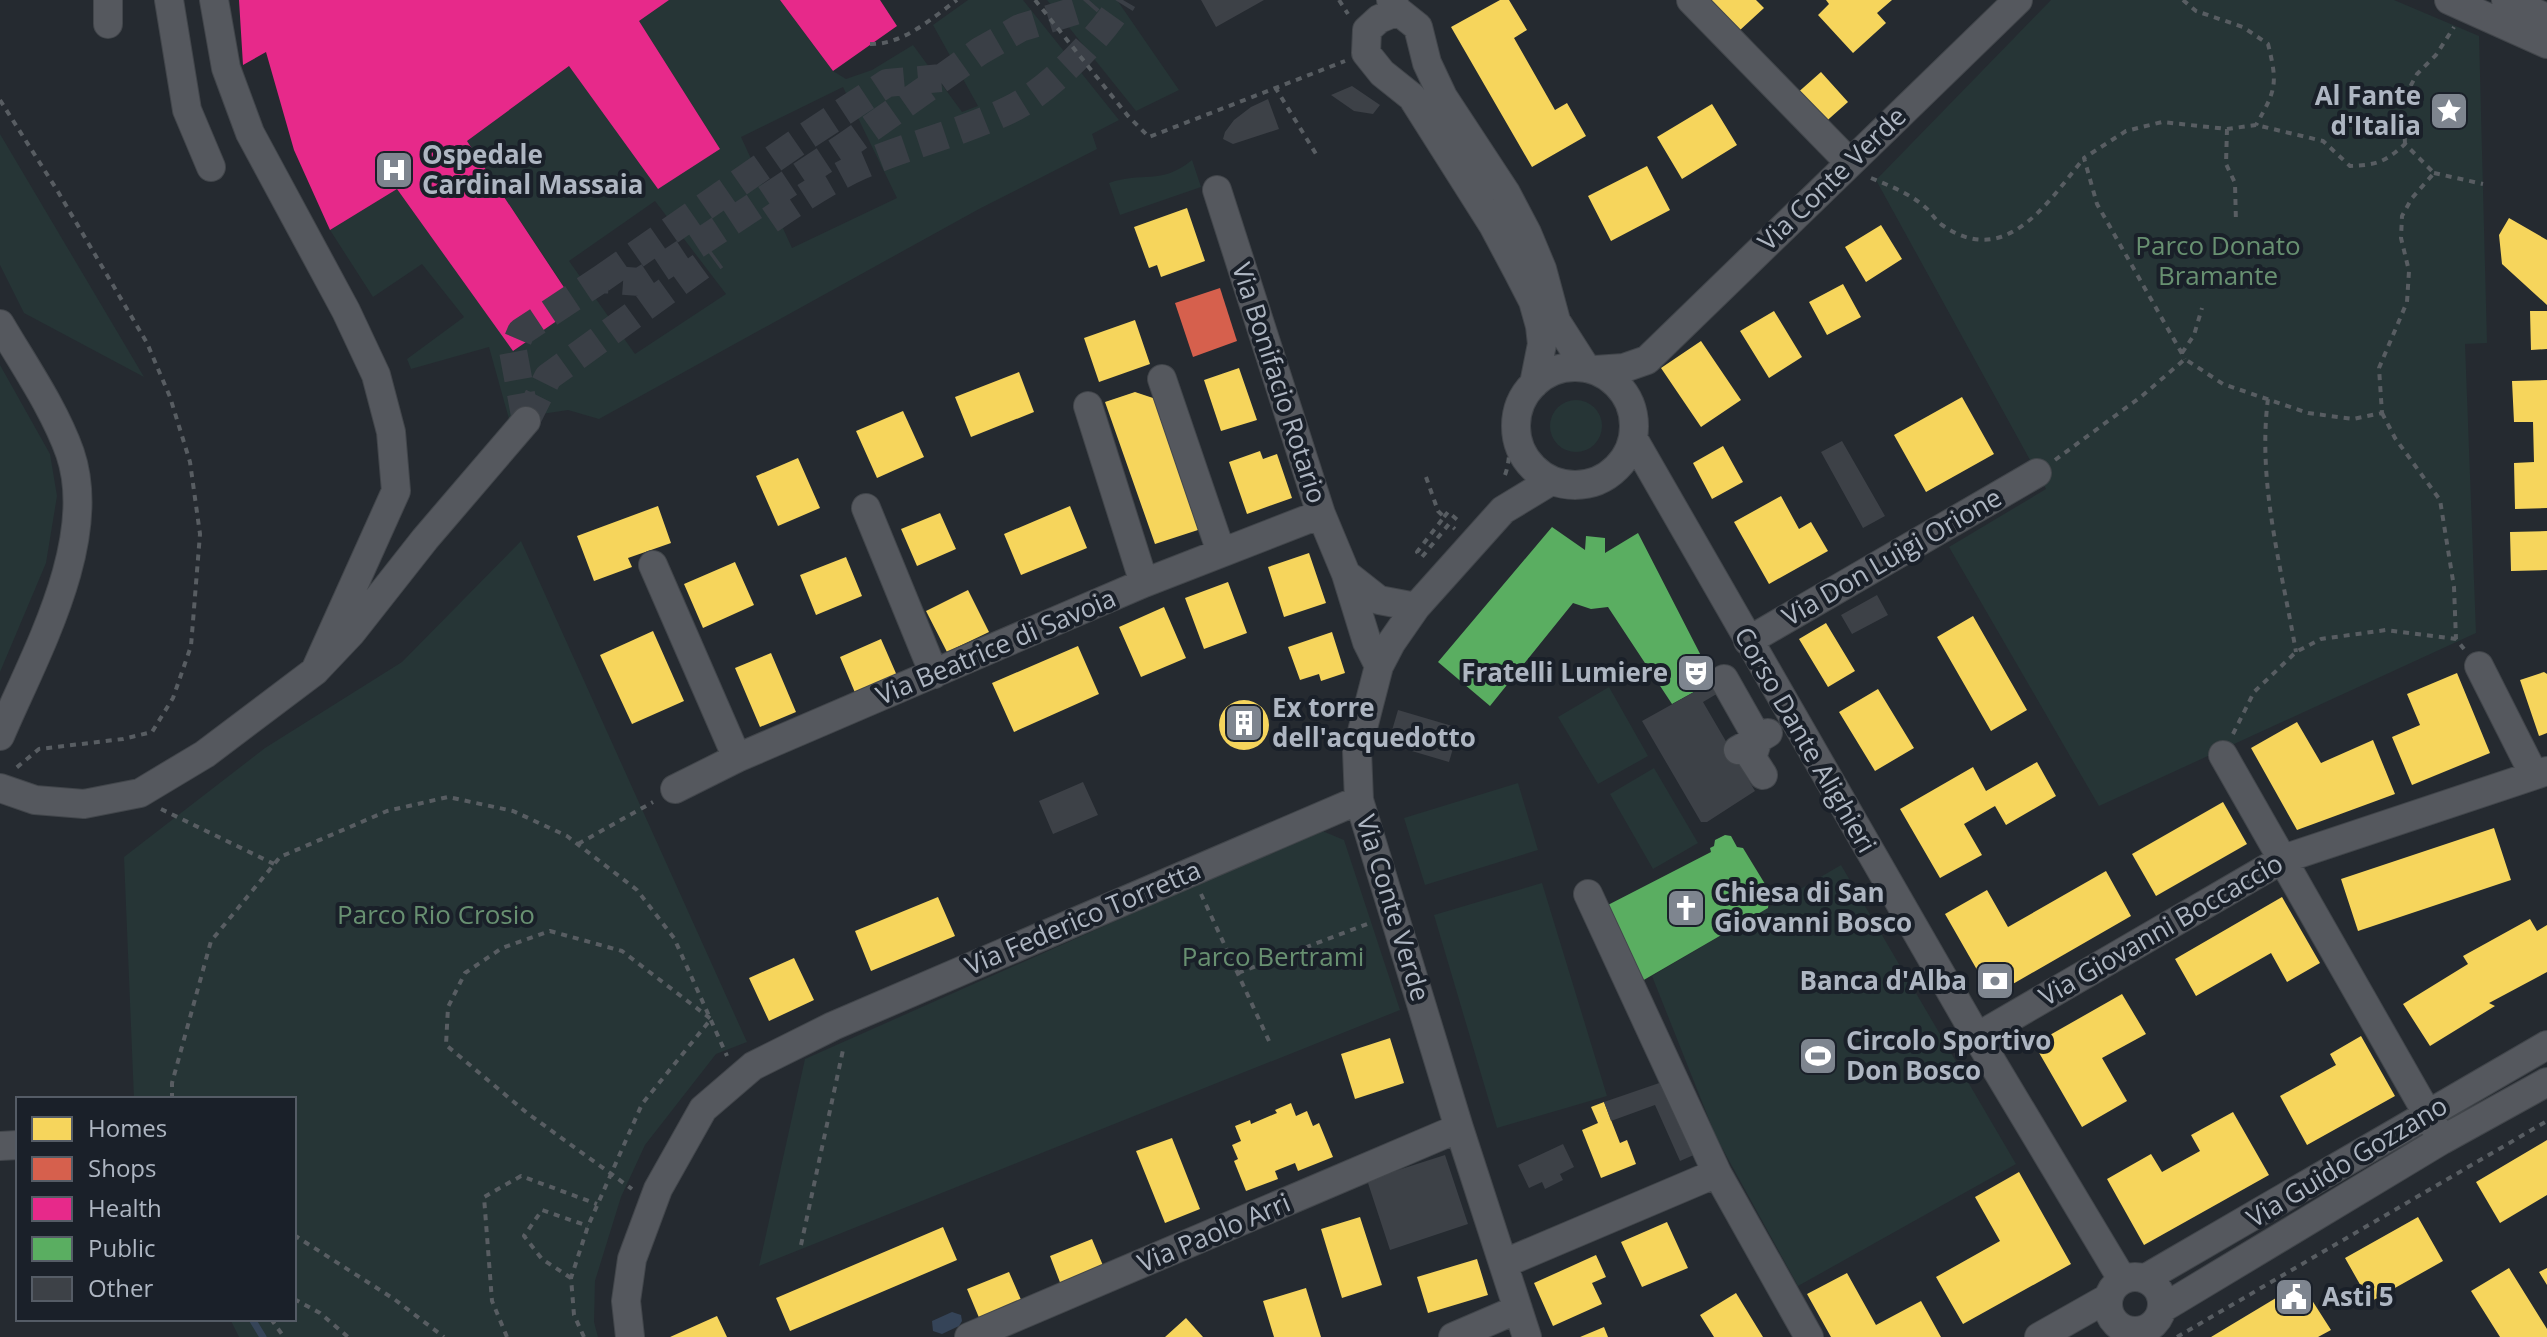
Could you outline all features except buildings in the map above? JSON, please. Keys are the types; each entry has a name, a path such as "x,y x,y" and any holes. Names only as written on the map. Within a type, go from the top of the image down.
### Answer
{"street":[{"path":"169,0 187,110 211,167"},
{"path":"214,0 226,68 250,133 376,375 391,432 396,491 315,671"},
{"path":"1691,0 1849,162"},
{"path":"2506,0 2547,18"},
{"path":"2457,4 2547,44"},
{"name":"Via Conte Verde","path":"1629,399 1647,360 1849,162 2003,5"},
{"path":"1510,482 1535,470 1551,481 1566,485 1583,486 1598,481 1613,473 1629,452 1634,440 1635,419 1629,399 1620,387 1591,369 1556,321 1542,269 1527,233 1506,193 1443,97 1427,63 1418,27 1394,6 1367,30 1366,53 1382,73 1412,97 1512,259 1533,301 1540,326 1542,344 1534,384"},
{"name":"Via Bonifacio Rotario","path":"1217,190 1321,514 1346,574 1367,642 1379,666"},
{"path":"0,324 70,453 77,490 74,551 58,600 0,736"},
{"path":"1510,482 1516,418 1522,399 1534,384 1549,373 1567,367 1624,368 1647,360"},
{"path":"1162,379 1221,552"},
{"path":"1088,406 1144,583"},
{"path":"3,789 35,800 84,804 140,793 205,754 315,671 351,633 425,539 526,421"},
{"name":"Corso Dante Alighieri","path":"1634,440 1977,1037 2126,1285"},
{"path":"1613,473 1660,489"},
{"name":"Via Don Luigi Orione","path":"1748,641 2037,473"},
{"name":"Via Conte Verde","path":"1527,1337 1459,1128 1359,800 1357,751 1379,666 1416,607 1510,482 1551,481"},
{"path":"866,508 934,674"},
{"name":"Via Beatrice di Savoia","path":"675,789 737,758 1144,583 1321,514"},
{"path":"653,565 737,758"},
{"name":"Via Bonifacio Rotario","path":"1346,574 1379,600 1416,607"},
{"name":"Via Giovanni Boccaccio","path":"1977,1037 2283,859 2540,773 2479,666"},
{"path":"1724,679 1752,758 1763,775"},
{"path":"1729,717 1748,744"},
{"path":"1748,744 1792,719"},
{"path":"2223,755 2442,1140"},
{"name":"Via Federico Torretta","path":"630,1337 626,1301 632,1259 658,1189 703,1109 753,1066 833,1026 1359,800"},
{"path":"1588,894 1717,1173 1809,1337"},
{"name":"Via Guido Gozzano","path":"2039,1337 2547,1045"},
{"name":"Via Guido Gozzano","path":"2138,1328 2442,1140 2547,1082"},
{"name":"Via Paolo Arri","path":"969,1337 1459,1128"},
{"path":"1505,1263 1717,1173"},
{"path":"2126,1285 2160,1290 2138,1328 2110,1315 2126,1285"},
{"path":"1453,1337 1518,1309"}],"path":[{"path":"870,44 886,45 901,38 957,0"},
{"path":"1035,0 1128,116 1149,137 1366,53"},
{"path":"2183,0 2196,11 2243,27 2268,44 2274,68 2274,93 2256,125"},
{"path":"2457,4 2436,55 2417,74 2403,100 2405,144 2434,173 2483,184"},
{"path":"1275,87 1316,154"},
{"path":"0,100 147,343 170,397 190,462 200,534 191,646 173,698 152,732 123,739 39,749 13,771 3,789"},
{"path":"1849,162 1868,176 1905,192 1941,224 1968,237 1988,240 2014,233 2035,217 2084,158 2126,131 2162,122 2227,129 2256,125 2323,141 2350,166 2376,165 2405,144"},
{"path":"2227,129 2226,164 2235,183 2236,223"},
{"path":"2084,158 2097,204 2185,359 2223,384 2308,413 2353,419 2382,413"},
{"path":"2223,755 2254,692 2296,652 2321,639 2386,630 2456,639 2454,587 2440,500 2395,438 2382,413 2379,368 2407,302 2409,271 2401,238 2402,216 2412,198 2434,173"},
{"path":"2182,353 2194,335 2202,308"},
{"path":"2037,473 2142,396 2185,359"},
{"path":"2268,399 2263,434 2268,489 2296,652"},
{"path":"1426,477 1438,511 1444,517"},
{"path":"1458,521 1448,512 1417,552 1422,557 1449,524 1461,534"},
{"path":"578,844 675,789"},
{"path":"140,793 165,812 274,864"},
{"path":"172,1097 172,1083 211,941 280,857 387,811 448,797 513,811 567,836 637,890 674,938 737,1080"},
{"path":"1201,893 1269,1041"},
{"path":"1238,973 1395,914"},
{"path":"652,1205 527,1113 446,1045 448,1007 465,973 502,948 550,931 622,951 711,1019"},
{"path":"584,1337 574,1315 571,1278 588,1226 642,1104 711,1019"},
{"path":"801,1245 843,1050 833,1026"},
{"path":"2177,1337 2547,1121"},
{"path":"507,1337 492,1301 484,1197 521,1176 597,1204"},
{"path":"571,1278 542,1259 524,1236 542,1210 588,1226"},
{"path":"296,1236 394,1299 444,1337"},
{"path":"296,1300 320,1313 348,1337"}],"green space":[{"path":"669,0 780,0 833,71 846,79 872,70 913,45 962,112 978,106 933,25 968,0 1023,0 1119,120 1092,134 1097,149 979,209 599,419 568,410 509,419 489,347 411,369 407,359 464,317 422,264 373,297 330,230 397,189 514,351 577,306 467,141 569,66 720,149 639,21","holes":["843,87 897,198 792,248 741,137","655,201 726,294 635,354 569,261"]},
{"path":"1047,0 1117,0 1179,90 1136,111"},
{"name":"Parco Donato Bramante","path":"2051,0 2394,0 2479,36 2487,343 2465,344 2476,633 2099,806 1949,547 2046,489 1876,180"},
{"path":"0,134 144,377 24,313 0,265"},
{"path":"1192,160 1201,187 1120,215 1109,183 1160,176"},
{"path":"0,365 50,454 57,496 46,563 0,672"},
{"path":"1576,400 1594,408 1602,426 1594,444 1576,452 1558,444 1550,426 1558,408"},
{"name":"Parco Rio Crosio","path":"521,541 747,1042 716,1054 645,1145 621,1197 595,1281 594,1322 598,1337 239,1337 231,1321 296,1321 296,1097 134,1097 124,857 265,748 402,662"},
{"path":"1609,687 1648,756 1598,784 1558,717"},
{"path":"1654,768 1698,843 1653,869 1610,794"},
{"path":"1518,783 1538,850 1425,885 1404,818"},
{"name":"Parco Bertrami","path":"1320,830 1344,840 1400,1010 759,1266 805,1059"},
{"name":"Circolo Sportivo Don Bosco","path":"1841,865 2016,1164 1798,1286 1716,1137 1652,976"},
{"path":"1542,883 1607,1096 1497,1128 1434,915"}],"water":[{"path":"952,1312 961,1315 959,1326 942,1334 933,1331 932,1321"}],"waterway":[{"path":"253,1321 263,1337"}],"tunnel":[{"path":"526,421 513,351 521,332 601,279 640,282 844,147 980,51 1020,28 1081,9 1089,0"},
{"path":"770,220 825,184 860,166 972,126 1024,102 1073,62 1102,30 1123,0"},
{"path":"601,279 887,83 941,78"},
{"path":"526,421 548,377 715,256"}],"place":[{"name":"Al Fante d'Italia","path":"2449,111"},
{"name":"Ospedale Cardinal Massaia","path":"394,170"},
{"name":"Fratelli Lumiere","path":"1696,673"},
{"name":"Ex torre dell'acquedotto","path":"1244,723"},
{"name":"Chiesa di San Giovanni Bosco","path":"1686,908"},
{"name":"Banca d'Alba","path":"1995,981"},
{"name":"Circolo Sportivo Don Bosco","path":"1818,1056"},
{"name":"Asti 5","path":"2294,1297"}]}
